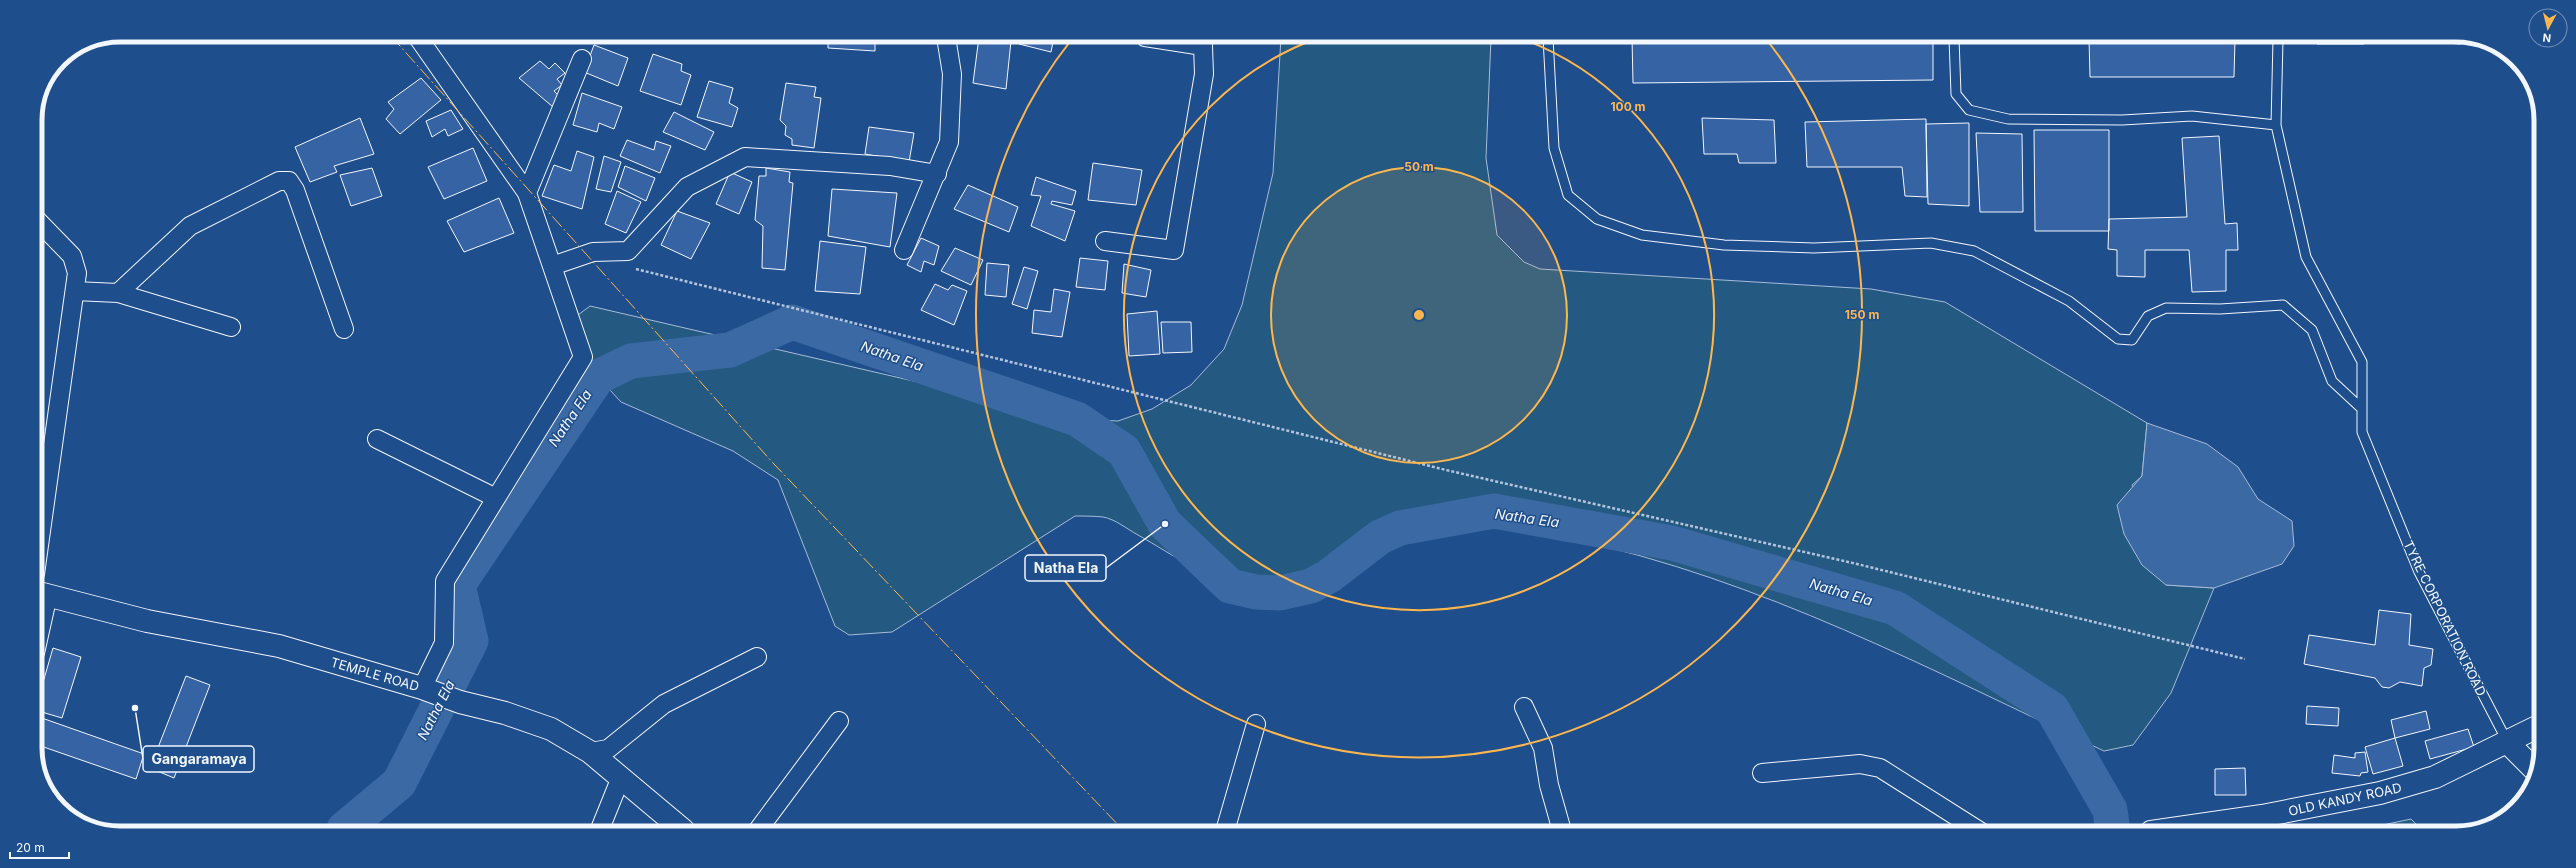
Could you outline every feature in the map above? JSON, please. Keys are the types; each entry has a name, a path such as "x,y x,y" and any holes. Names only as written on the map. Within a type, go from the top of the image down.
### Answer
{"street":[{"path":"421,42 527,193 583,357 445,581 444,643 422,688"},
{"path":"904,250 949,142 952,74 947,42"},
{"path":"1105,241 1174,250 1204,74 1203,46 1177,42"},
{"path":"527,193 582,59"},
{"path":"552,266 593,252 628,251 687,187 745,157 890,166 936,174"},
{"path":"118,293 190,226 279,181 289,181 295,190 344,329"},
{"path":"42,225 72,256 77,273 42,524"},
{"path":"75,290 118,293 231,327"},
{"path":"377,439 496,498"},
{"name":"TEMPLE ROAD","path":"42,593 147,621 279,646 422,688 460,702 505,713 551,729 590,752 678,826"},
{"path":"590,752 608,749 664,704 757,656"},
{"path":"1524,707 1543,748 1549,785 1561,826"},
{"path":"761,826 840,721"},
{"path":"1226,826 1256,724"},
{"name":"OLD KANDY ROAD","path":"2192,826 2262,816 2380,793 2435,777 2534,728"},
{"name":"TYRE CORPORATION ROAD","path":"2507,742 2531,766"},
{"path":"1762,773 1860,764 1880,768 1972,826"},
{"path":"602,826 620,777"}],"lane":[{"path":"1548,42 1554,148 1568,195 1597,219 1642,235 1724,245 1814,248 1931,243 1974,251 2069,301 2118,339 2132,340 2148,316 2166,308 2220,309 2282,304 2312,330 2332,381 2361,408"},
{"path":"1954,42 1956,94 1969,110 2008,118 2122,120 2192,116 2276,125"},
{"name":"TYRE CORPORATION ROAD","path":"2278,42 2276,125 2306,257 2362,362 2362,432 2419,572 2507,742"}],"path":[{"path":"634,269 1446,470 1857,564 2245,659"}],"shaded area":[{"path":"1281,42 1491,42 1486,158 1497,235 1524,262 1540,269 1871,289 1945,302 2147,423 2142,476 2132,485 2166,585 2214,588 2171,693 2133,745 2104,751 1909,659 1777,602 1642,556 1534,530 1481,522 1434,523 1400,528 1380,536 1364,546 1325,577 1312,584 1297,590 1279,593 1258,592 1228,584 1196,569 1112,520 1103,517 1075,516 892,632 849,635 835,626 778,480 733,451 621,402 598,377 573,331 574,318 590,306 1077,419 1118,421 1152,409 1191,385 1224,349 1242,305 1273,173"},
{"path":"2147,423 2207,444 2238,467 2258,499 2292,521 2294,546 2282,564 2214,588 2166,585 2142,565 2124,534 2117,505 2142,476"},
{"path":"2411,819 2418,826 2378,826"}],"building":[{"path":"828,42 875,42 875,51 828,48"},
{"path":"978,42 1011,42 1006,89 973,83"},
{"path":"1020,42 1053,42 1051,52 1019,44"},
{"path":"1632,42 1933,42 1933,80 1633,83"},
{"path":"2089,42 2235,42 2234,77 2090,77"},
{"path":"2317,42 2364,42 2364,44 2317,44"},
{"path":"2432,42 2456,42 2460,42 2460,44"},
{"path":"594,45 628,58 618,86 584,72"},
{"path":"653,54 682,64 681,71 691,75 681,105 640,91"},
{"path":"540,61 549,69 555,63 565,73 557,79 562,85 554,91 558,95 553,107 519,78"},
{"path":"421,78 441,100 400,134 386,119 394,109 388,102"},
{"path":"709,81 733,88 729,103 738,108 732,127 697,117"},
{"path":"786,83 816,87 814,97 821,98 814,148 792,145 792,139 785,135 786,126 780,120"},
{"path":"582,93 622,107 614,129 599,123 597,132 573,125"},
{"path":"451,110 463,129 448,136 445,129 432,137 426,121"},
{"path":"674,112 714,132 705,150 663,132"},
{"path":"360,118 374,154 334,166 337,172 310,182 295,147"},
{"path":"1702,118 1774,120 1776,163 1739,163 1737,154 1704,154"},
{"path":"1926,119 1927,197 1905,196 1902,167 1807,167 1805,122"},
{"path":"1969,123 1969,206 1928,204 1926,124"},
{"path":"869,127 914,133 909,162 865,154"},
{"path":"2034,130 2109,130 2109,231 2035,231"},
{"path":"1976,133 2022,134 2023,212 1980,212"},
{"path":"2219,136 2225,224 2237,223 2238,250 2226,250 2226,291 2192,292 2189,250 2145,250 2145,277 2117,276 2117,250 2108,249 2109,219 2187,217 2182,138"},
{"path":"627,140 654,150 656,141 671,146 660,173 620,156"},
{"path":"473,148 487,181 444,199 428,167"},
{"path":"577,151 594,157 582,209 542,196 554,165 571,171"},
{"path":"604,156 621,162 611,192 596,189"},
{"path":"1093,163 1142,170 1136,205 1088,200"},
{"path":"625,166 655,178 646,201 618,187"},
{"path":"372,168 382,196 351,206 340,175"},
{"path":"766,168 790,172 789,182 793,183 785,270 762,268 763,226 755,220 759,176 766,176"},
{"path":"730,172 752,182 739,214 716,204"},
{"path":"1036,177 1076,191 1072,205 1052,201 1051,204 1075,211 1065,241 1031,226 1041,196 1031,195"},
{"path":"968,185 1018,207 1009,232 954,209"},
{"path":"832,189 897,193 890,247 828,236"},
{"path":"617,191 641,202 626,233 605,224"},
{"path":"499,198 514,233 464,252 447,221"},
{"path":"677,211 710,223 691,259 661,245"},
{"path":"921,238 939,246 934,265 924,261 921,272 907,265"},
{"path":"820,241 866,247 860,294 815,291"},
{"path":"955,248 983,260 971,285 941,271"},
{"path":"1080,258 1108,261 1105,290 1076,287"},
{"path":"987,263 1009,265 1006,297 985,295"},
{"path":"1124,264 1151,270 1146,297 1122,293"},
{"path":"1024,267 1038,271 1027,309 1012,304"},
{"path":"935,284 948,290 952,285 967,291 954,325 921,310"},
{"path":"1054,289 1070,292 1062,337 1032,333 1034,310 1051,312"},
{"path":"1157,311 1160,354 1129,356 1127,314"},
{"path":"1161,322 1191,322 1192,352 1163,353"},
{"path":"2379,610 2411,614 2409,645 2433,649 2431,665 2424,668 2422,686 2400,682 2389,688 2382,687 2375,678 2304,664 2309,635 2375,645"},
{"path":"53,648 81,657 62,718 42,712 42,686"},
{"path":"186,676 210,685 174,778 150,768"},
{"path":"2307,706 2339,708 2338,726 2306,724"},
{"path":"2426,711 2430,729 2395,738 2391,720"},
{"path":"42,718 144,754 136,779 42,746"},
{"path":"2468,729 2474,747 2430,759 2425,741"},
{"path":"2395,738 2403,766 2373,774 2365,747"},
{"path":"2365,752 2368,772 2361,773 2360,776 2332,773 2334,755 2355,758 2355,753"},
{"path":"2245,768 2246,795 2215,795 2215,769"}],"waterway":[{"name":"Natha Ela","path":"348,826 399,783 471,641 458,585 598,377 631,361 730,350 792,322 1077,419 1124,451 1165,524 1230,586 1256,592 1280,593 1311,586 1329,576 1380,537 1400,528 1494,511 1672,543 1895,608 2052,709 2110,810 2112,826"}],"power":[{"path":"396,42 773,463 1119,826"}],"place":[{"name":"Natha Ela","path":"1165,524"},
{"name":"Gangaramaya","path":"135,708"}]}
